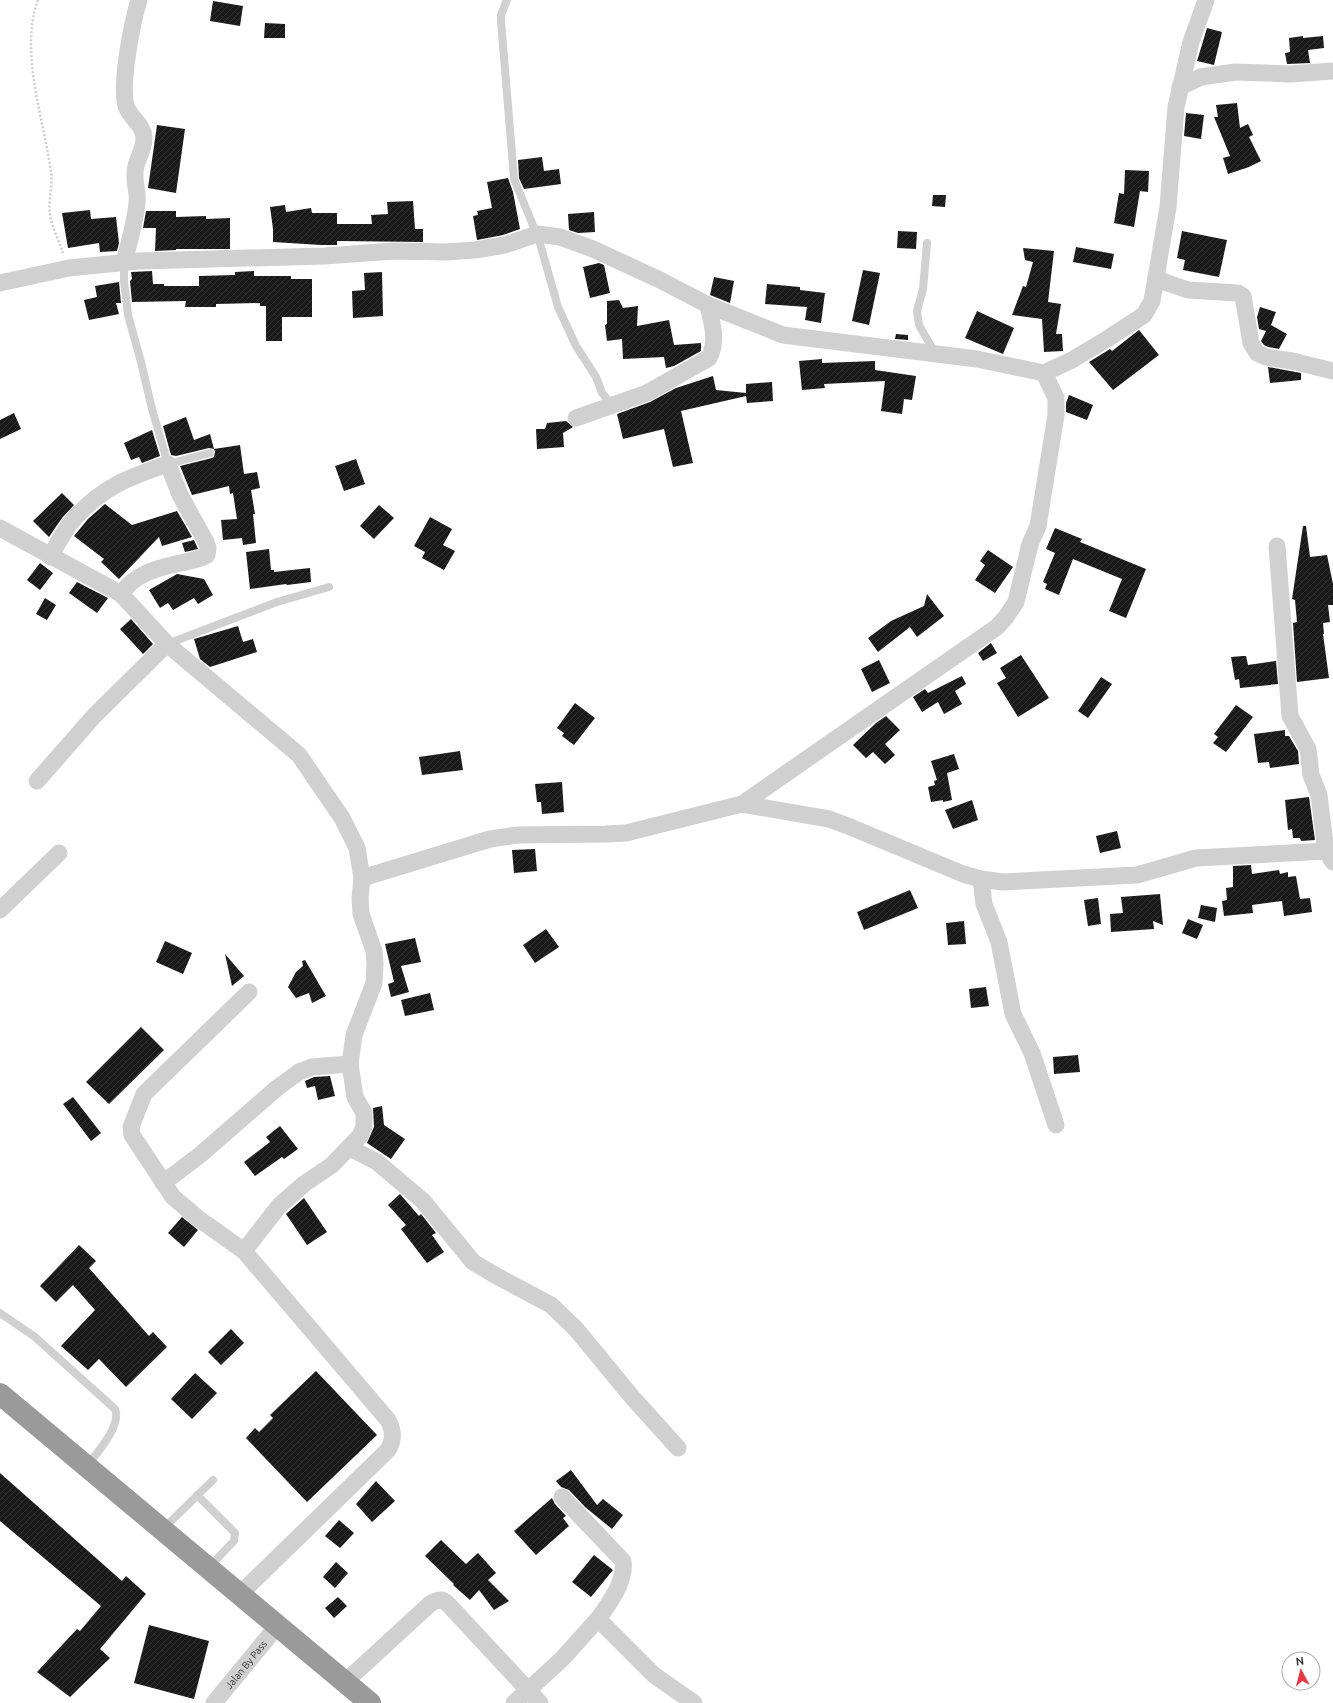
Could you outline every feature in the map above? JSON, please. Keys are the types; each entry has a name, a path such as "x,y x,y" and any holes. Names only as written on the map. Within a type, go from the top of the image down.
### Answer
{"highway":[{"path":"0,1394 370,1703"}],"street":[{"path":"124,262 138,202 134,183 136,166 142,151 144,138 141,127 128,110 126,104 125,79 134,16 138,0"},
{"path":"0,283 69,268 124,262 325,256 394,251 446,252 475,250 505,245 537,234 560,237 593,248 708,305 784,335 935,353 976,359 1044,373 1072,360 1107,340 1144,315 1152,301 1168,207 1176,107 1191,42 1206,0"},
{"path":"1180,86 1201,77 1235,72 1291,74 1333,71"},
{"path":"1156,278 1188,290 1238,294 1243,296 1251,344 1257,354 1333,371"},
{"path":"576,418 647,393 709,358 712,353 714,338 708,305"},
{"path":"362,878 490,839 518,835 626,833 742,804 997,627 1016,602 1030,544 1038,526 1056,415 1056,398 1044,373"},
{"path":"50,557 72,520 108,488 132,476 168,464 180,495 206,542 208,548 207,555 196,560 179,563 144,574 134,579 127,585 121,594"},
{"path":"0,528 50,557 121,594 167,644 299,755 351,833 357,848 362,878 360,898 361,914 374,950 375,974 374,983 354,1035 350,1064 355,1097 363,1110 365,1122 362,1132 350,1148 332,1165 304,1184 279,1206 244,1251"},
{"path":"742,804 839,822 963,874 981,879 1003,882 1137,875 1196,858 1330,857 1319,795 1311,775 1308,749 1290,716 1277,546"},
{"path":"37,781 94,716 167,644"},
{"path":"0,910 59,853"},
{"path":"981,879 984,904 999,942 1013,1014 1032,1053 1056,1125"},
{"path":"239,1595 388,1450 391,1445 393,1435 393,1430 388,1420 244,1251 190,1212 173,1197 132,1135 131,1127 140,1100 147,1091 249,992"},
{"path":"163,1183 200,1155 277,1088 299,1072 312,1067 350,1064"},
{"path":"350,1148 377,1162 423,1200 473,1262 551,1305 576,1329 632,1397 678,1448"},
{"path":"514,1703 562,1659 598,1619 616,1592 623,1569 623,1561 562,1497"},
{"path":"345,1682 430,1604 442,1600 447,1603 540,1703"},
{"path":"598,1619 654,1675 694,1703"},
{"name":"Jalan By Pass","path":"214,1703 278,1625"}],"lane":[{"path":"507,0 501,15 501,22 507,79 510,141 514,179 537,234 555,298 567,328 596,377 602,393 612,405"},
{"path":"927,243 923,289 917,312 919,325 935,353"},
{"path":"124,262 124,281 128,315 168,464 210,453"},
{"path":"167,644 277,602 329,587"},
{"path":"0,1313 35,1337 115,1409 117,1413 116,1421 103,1445 87,1466"},
{"path":"162,1530 213,1480"},
{"path":"197,1495 235,1533 234,1541 208,1568"}],"path":[{"path":"38,0 34,9 32,27 32,64 52,174 50,215 69,268"}],"building":[{"path":"213,1 243,6 240,26 210,21"},
{"path":"265,23 285,24 285,38 264,38"},
{"path":"1207,28 1222,32 1214,65 1197,61"},
{"path":"1303,36 1303,38 1323,36 1324,48 1308,50 1310,63 1287,64 1285,53 1290,52 1289,38"},
{"path":"1237,103 1240,128 1248,124 1253,135 1249,137 1261,161 1228,174 1223,158 1230,156 1214,117 1218,117 1216,105"},
{"path":"1186,113 1204,115 1201,139 1184,136"},
{"path":"157,125 185,129 176,193 148,188"},
{"path":"542,157 544,171 559,169 561,184 524,189 519,178 518,160"},
{"path":"1125,170 1149,171 1148,192 1140,191 1134,227 1114,223 1119,193 1124,194"},
{"path":"508,178 513,192 520,229 503,235 477,240 473,216 478,215 477,211 492,208 487,182"},
{"path":"933,195 946,195 945,207 932,206"},
{"path":"413,201 415,229 423,229 423,242 337,241 337,245 321,245 273,242 270,207 285,205 286,212 311,208 312,213 337,213 337,224 372,224 371,215 388,214 387,202"},
{"path":"90,210 91,219 116,217 119,243 117,251 100,252 99,243 68,248 62,213"},
{"path":"146,211 176,211 176,217 206,216 206,219 230,218 230,249 176,249 155,251 156,228 143,228"},
{"path":"594,212 595,232 578,233 569,230 568,214"},
{"path":"898,231 917,232 916,249 897,248"},
{"path":"1182,231 1227,240 1219,277 1183,270 1185,260 1177,258"},
{"path":"1076,247 1114,254 1111,269 1073,262"},
{"path":"1023,248 1054,251 1048,302 1061,304 1056,334 1062,334 1063,351 1044,352 1042,319 1012,315 1023,286 1026,287 1033,262 1025,260"},
{"path":"599,263 604,265 610,293 590,298 583,267"},
{"path":"863,270 880,273 869,325 852,321"},
{"path":"152,271 153,284 164,284 164,286 199,286 199,276 235,275 235,272 254,271 254,276 291,276 291,279 312,279 312,317 282,317 282,341 266,341 266,306 260,306 260,303 216,304 216,307 185,307 186,301 132,302 130,281 132,279 131,272"},
{"path":"382,272 383,316 353,318 352,291 365,290 364,273"},
{"path":"714,277 734,281 730,303 710,295"},
{"path":"119,282 121,303 116,303 119,314 89,320 84,300 97,297 95,286"},
{"path":"767,284 800,287 800,290 825,293 821,323 805,320 807,307 765,304"},
{"path":"619,300 623,308 638,306 637,326 669,320 674,345 701,343 701,351 674,366 666,368 664,357 623,359 622,339 607,341 605,325 607,324 607,301"},
{"path":"1260,307 1276,312 1271,325 1287,334 1279,349 1268,347 1261,341 1266,331 1259,329 1257,317"},
{"path":"977,311 1014,328 1003,354 965,338"},
{"path":"1139,330 1159,355 1113,390 1089,362 1110,349 1112,351"},
{"path":"896,334 908,335 908,340 895,339"},
{"path":"822,359 822,363 875,361 875,370 916,376 912,400 904,399 902,414 881,411 885,381 824,384 825,388 802,390 799,361"},
{"path":"1268,367 1301,373 1301,380 1270,383"},
{"path":"713,376 716,390 746,393 746,384 772,382 773,401 747,403 746,396 681,411 693,463 673,467 664,429 623,439 617,414 650,402 676,388"},
{"path":"1069,395 1093,405 1087,420 1066,412 1066,403"},
{"path":"14,413 21,429 0,439 0,420"},
{"path":"186,417 194,440 210,434 214,449 209,448 176,456 171,455 163,426"},
{"path":"566,421 573,427 563,433 564,447 537,449 536,429 545,429 547,423"},
{"path":"152,430 160,456 142,463 139,457 131,460 124,443"},
{"path":"240,445 244,474 257,472 260,488 251,490 255,514 253,514 256,543 243,545 242,538 223,540 221,520 237,519 233,493 230,494 229,486 192,495 180,466 214,457 214,449"},
{"path":"356,459 365,484 344,491 335,466"},
{"path":"62,493 74,505 62,518 49,537 33,521"},
{"path":"105,504 132,525 177,511 192,537 162,546 159,537 119,579 101,562 104,559 74,536 88,519"},
{"path":"379,505 394,518 374,539 360,526"},
{"path":"430,517 452,529 443,545 455,551 444,570 422,558 425,552 414,546"},
{"path":"1303,526 1306,526 1310,557 1327,555 1333,584 1333,605 1328,605 1330,622 1323,623 1329,678 1297,682 1293,623 1297,622 1295,600 1292,599"},
{"path":"1055,528 1082,539 1080,542 1146,569 1126,618 1109,611 1122,579 1073,559 1059,595 1045,589 1047,584 1043,582 1055,553 1046,549"},
{"path":"194,540 198,549 185,552 182,543"},
{"path":"269,549 271,570 274,570 274,572 310,568 311,582 250,589 246,552"},
{"path":"988,550 1013,567 995,593 975,580 985,565 980,561"},
{"path":"40,563 53,573 40,590 27,580"},
{"path":"177,574 204,579 213,595 198,604 194,598 173,610 168,603 160,608 149,590"},
{"path":"77,582 108,598 97,613 69,593"},
{"path":"927,594 944,616 917,637 910,627 878,652 868,638 891,621 924,606"},
{"path":"45,598 56,605 47,620 36,614"},
{"path":"131,619 153,644 143,654 120,629"},
{"path":"238,626 243,642 253,639 257,652 210,667 200,659 194,639"},
{"path":"991,643 997,653 983,661 978,653"},
{"path":"1021,655 1049,698 1018,717 997,683 1006,678 1000,668"},
{"path":"1246,656 1248,665 1276,661 1278,684 1240,688 1239,679 1235,680 1231,657"},
{"path":"879,660 890,683 872,692 861,669"},
{"path":"962,676 966,684 955,691 962,704 944,714 938,702 922,712 913,697 925,689 928,693"},
{"path":"1101,677 1112,684 1088,718 1078,711"},
{"path":"575,703 595,718 574,745 562,736 564,733 557,728"},
{"path":"1236,705 1253,717 1226,752 1213,743 1218,737 1214,734"},
{"path":"886,716 900,730 885,744 895,755 885,764 873,752 866,758 853,745 876,723"},
{"path":"1285,730 1285,736 1289,736 1298,751 1299,764 1270,768 1269,762 1258,763 1254,734"},
{"path":"460,751 463,770 422,775 419,757"},
{"path":"954,754 959,769 947,773 952,800 931,802 928,787 935,785 934,781 937,780 931,761"},
{"path":"562,782 564,812 542,814 541,802 537,802 535,784"},
{"path":"1309,797 1315,840 1301,841 1300,838 1293,838 1292,829 1288,830 1285,800"},
{"path":"972,800 978,820 953,829 945,810"},
{"path":"1117,831 1121,848 1100,853 1096,836"},
{"path":"535,849 537,871 514,873 512,850"},
{"path":"1251,865 1252,874 1279,870 1280,874 1288,872 1288,877 1296,876 1300,899 1310,898 1312,912 1284,916 1282,901 1252,905 1253,913 1224,916 1222,901 1227,900 1226,888 1233,887 1233,866"},
{"path":"910,890 918,908 864,930 857,912"},
{"path":"1160,894 1163,925 1153,921 1154,929 1111,932 1110,914 1123,913 1121,897"},
{"path":"1098,898 1101,924 1088,926 1084,900"},
{"path":"1201,905 1217,908 1215,922 1198,918"},
{"path":"1188,919 1203,925 1197,939 1182,933"},
{"path":"964,921 966,944 948,945 946,923"},
{"path":"546,929 559,947 535,963 523,945"},
{"path":"415,938 421,962 401,966 409,992 391,997 388,984 394,982 385,944"},
{"path":"165,941 192,953 183,974 156,962"},
{"path":"225,954 244,976 232,986"},
{"path":"305,960 326,996 312,1003 309,993 296,998 288,987 296,972 303,966 302,961"},
{"path":"986,987 989,1006 971,1008 969,989"},
{"path":"430,993 434,1010 405,1016 401,1000"},
{"path":"141,1027 164,1050 109,1104 86,1082"},
{"path":"1078,1055 1080,1072 1054,1074 1053,1057"},
{"path":"330,1076 335,1096 318,1100 315,1086 307,1088 305,1081 314,1077"},
{"path":"73,1097 101,1133 91,1141 63,1104"},
{"path":"382,1106 384,1125 405,1139 391,1159 367,1143 374,1127 373,1108"},
{"path":"280,1126 298,1149 284,1159 282,1157 255,1176 244,1162 270,1142 266,1137"},
{"path":"400,1194 419,1216 421,1214 436,1233 432,1235 444,1252 427,1263 401,1229 406,1225 388,1205"},
{"path":"304,1198 327,1232 307,1245 286,1214"},
{"path":"182,1217 198,1230 184,1247 168,1233"},
{"path":"79,1245 96,1261 89,1268 149,1336 153,1332 167,1347 126,1387 99,1359 88,1370 61,1346 95,1310 73,1285 56,1302 40,1286"},
{"path":"231,1329 244,1343 221,1365 208,1352"},
{"path":"316,1371 377,1435 307,1502 246,1438 255,1428 259,1432 273,1418 270,1415"},
{"path":"195,1373 217,1393 192,1419 171,1399"},
{"path":"571,1470 597,1505 603,1499 623,1515 612,1529 585,1507 569,1490 561,1487 556,1481"},
{"path":"0,1473 122,1581 126,1576 146,1594 100,1649 110,1658 70,1697 37,1672 77,1629 80,1631 101,1606 0,1521"},
{"path":"376,1481 395,1501 372,1522 356,1504"},
{"path":"552,1498 555,1504 566,1516 563,1518 569,1526 536,1555 514,1531"},
{"path":"339,1520 354,1533 340,1548 325,1536"},
{"path":"441,1540 466,1564 478,1553 496,1573 488,1580 509,1601 494,1610 479,1590 470,1600 453,1585 454,1584 425,1556"},
{"path":"594,1555 613,1570 591,1597 572,1582"},
{"path":"336,1562 348,1573 335,1588 323,1577"},
{"path":"338,1597 347,1606 334,1618 325,1608"},
{"path":"149,1625 209,1641 194,1699 134,1683"}]}
